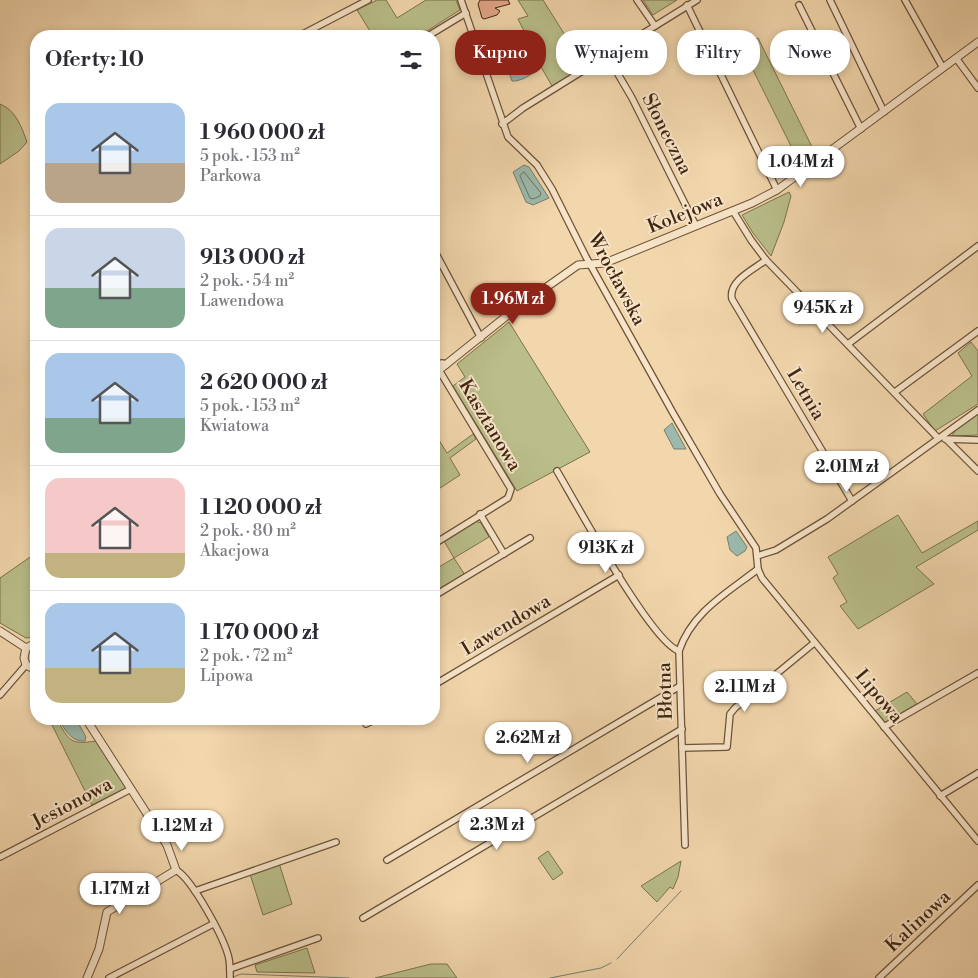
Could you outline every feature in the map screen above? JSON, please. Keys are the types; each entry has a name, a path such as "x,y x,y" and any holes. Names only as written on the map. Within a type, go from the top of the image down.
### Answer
{"street":[{"path":"310,30 368,0"},
{"name":"Wrocławska","path":"461,0 508,137 537,165 545,177 590,264 720,494 756,548 758,569"},
{"path":"637,0 655,26"},
{"path":"649,30 696,0"},
{"path":"830,0 884,112"},
{"path":"905,0 943,68"},
{"path":"799,5 861,129"},
{"path":"687,6 777,190"},
{"path":"438,30 466,13"},
{"name":"Kolejowa","path":"440,368 482,338 514,310 578,265 605,263 733,211 777,190 978,42"},
{"path":"956,58 978,88"},
{"path":"502,124 523,108 578,75"},
{"name":"Słoneczna","path":"619,75 696,226"},
{"path":"733,211 766,260 938,438 947,440 978,440"},
{"path":"848,344 978,246"},
{"name":"Letnia","path":"766,260 735,283 730,292 732,299 852,501"},
{"path":"440,261 482,338"},
{"path":"895,392 978,331"},
{"name":"Kasztanowa","path":"440,376 511,489 508,498 440,540"},
{"path":"757,556 770,553 788,543 852,501 978,410"},
{"path":"947,440 978,470"},
{"path":"558,471 619,575 660,634 674,649 679,651"},
{"path":"480,514 504,554"},
{"path":"440,592 530,538"},
{"name":"Lipowa","path":"758,569 814,643 978,841"},
{"name":"Błotna","path":"685,845 679,651 685,634 696,618 758,569"},
{"name":"Lawendowa","path":"440,681 619,575"},
{"path":"0,631 26,648"},
{"path":"682,748 727,747 730,714 734,708 814,643"},
{"path":"26,648 30,646"},
{"path":"26,648 24,658 26,665 30,667"},
{"path":"0,695 26,665"},
{"path":"884,727 978,673"},
{"path":"387,860 680,686"},
{"path":"90,725 167,845 176,870 187,878 195,891 225,947 230,974 318,938"},
{"path":"363,918 675,732 682,730"},
{"path":"940,796 978,773"},
{"name":"Jesionowa","path":"0,857 131,789"},
{"path":"195,891 336,842"},
{"path":"87,978 100,949 107,912 176,870"},
{"name":"Kalinowa","path":"879,978 978,885"},
{"path":"109,978 213,924"}],"green space":[{"path":"377,0 386,0 397,18 426,0 456,0 460,10 428,30 369,30 357,10"},
{"path":"518,0 543,0 562,30 556,30 556,75 571,75 552,86 546,75 546,30 524,30 518,19 528,16"},
{"path":"643,0 677,0 653,15"},
{"path":"760,42 770,62 770,75 776,75 816,155 801,166 756,75 760,75"},
{"path":"0,104 14,115 27,142 19,151 0,164"},
{"path":"789,192 791,196 784,222 771,256 742,215"},
{"path":"509,322 590,452 517,491 453,386 465,377 457,364"},
{"path":"971,342 978,351 978,404 935,431 923,414 972,376 958,353"},
{"path":"978,413 978,435 952,436 957,427"},
{"path":"473,434 476,439 450,458 460,475 440,488 440,442 447,453"},
{"path":"898,515 922,553 978,521 978,530 916,567 934,584 858,629 840,606 847,602 833,578 838,574 828,557"},
{"path":"475,521 481,523 489,537 454,558 444,541"},
{"path":"30,557 30,638 26,638 0,623 0,578"},
{"path":"454,558 465,575 440,590 440,566"},
{"path":"907,692 917,704 884,723 875,711"},
{"path":"52,725 61,725 68,737 75,742 96,741 126,788 92,805"},
{"path":"548,851 563,873 553,880 538,858"},
{"path":"681,861 678,877 673,889 670,887 657,902 641,886"},
{"path":"279,863 292,904 263,915 250,874"},
{"path":"307,948 315,973 257,972 255,965"},
{"path":"431,964 447,964 457,978 375,978"}],"water":[{"path":"510,75 530,75 522,79 512,81"},
{"path":"524,165 529,167 549,198 533,205 526,202 513,172"},
{"path":"672,423 686,449 674,449 664,430"},
{"path":"736,531 747,547 745,551 737,556 730,550 727,537"},
{"path":"62,725 79,725 86,737 85,741 76,740"}],"building":[{"path":"480,0 508,0 510,4 495,8 500,11 497,15 484,19 478,4"}],"waterway":[{"path":"617,959 681,891"},
{"path":"550,978 601,968 611,963"},
{"path":"233,977 241,974 349,978"}]}
